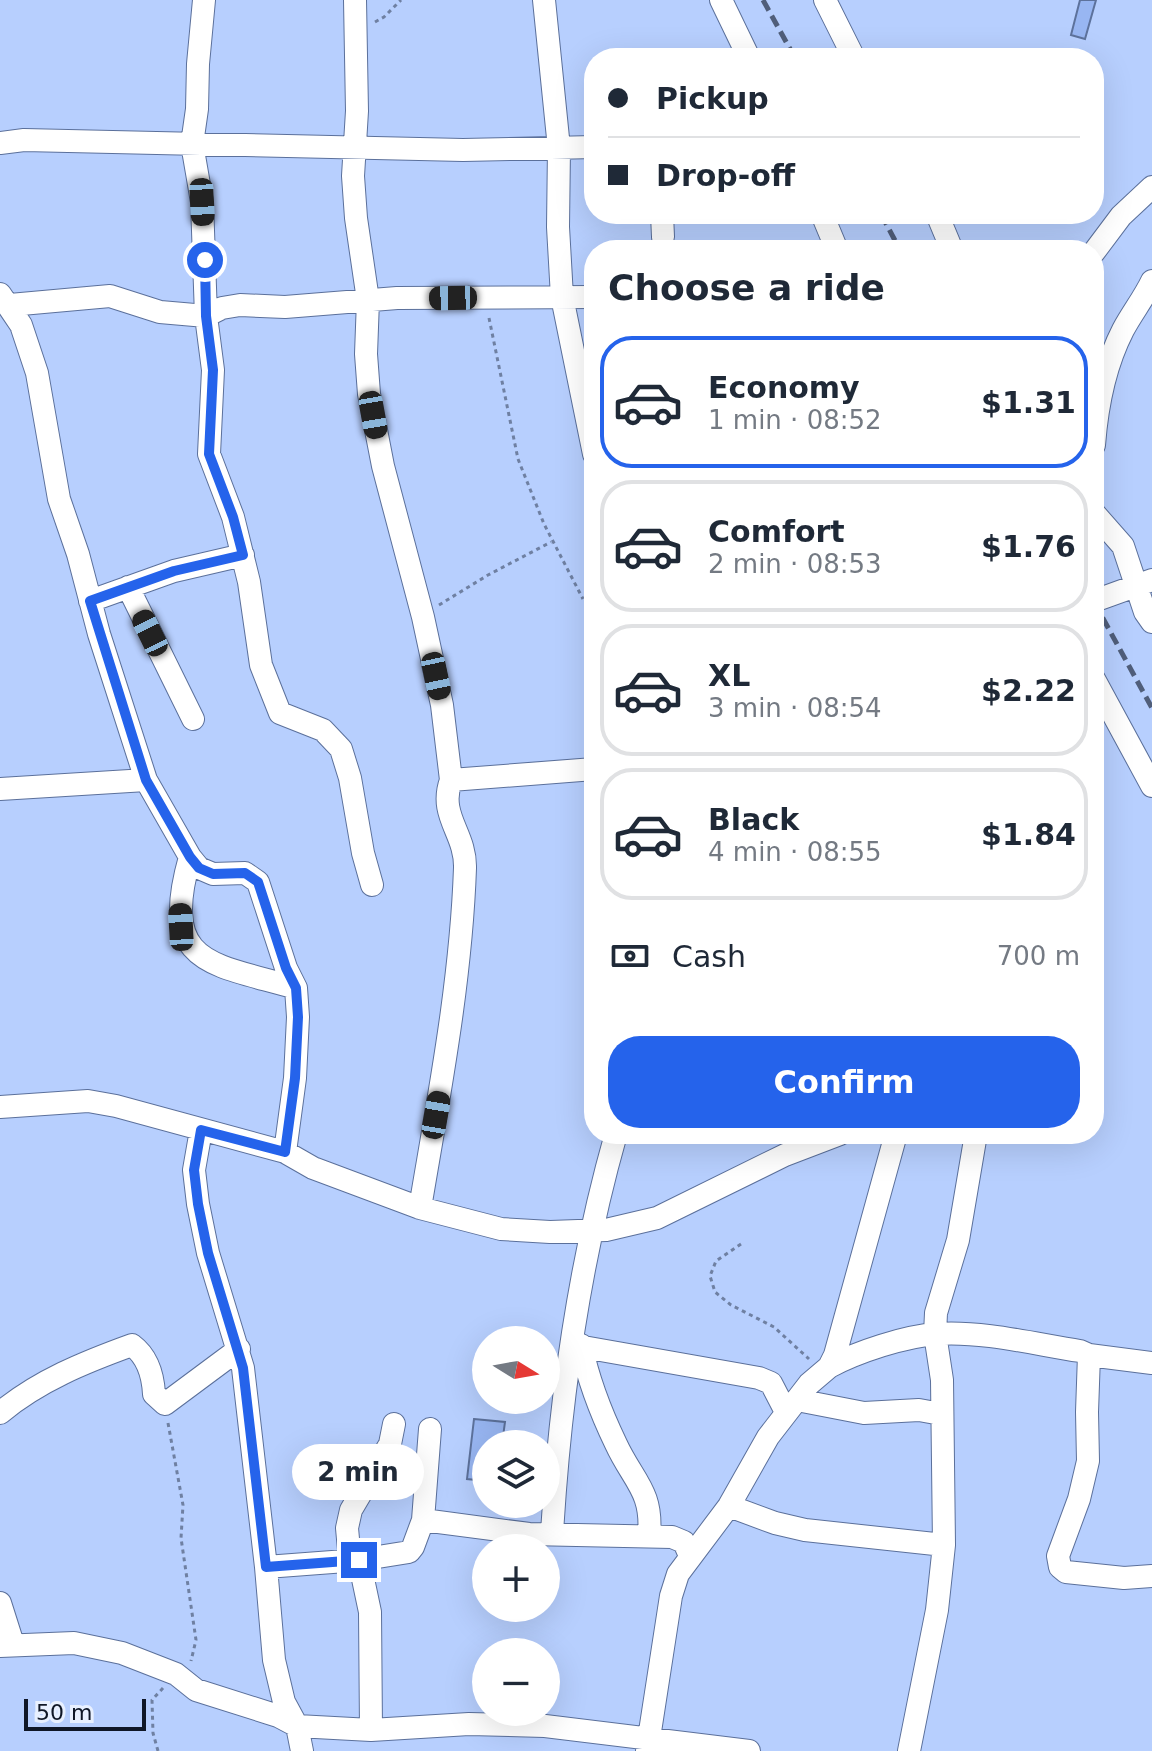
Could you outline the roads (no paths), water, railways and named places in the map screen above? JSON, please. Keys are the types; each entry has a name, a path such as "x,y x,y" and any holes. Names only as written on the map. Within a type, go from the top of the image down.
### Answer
{"street":[{"path":"204,0 192,144 202,202 206,316 213,370 209,454 233,517 243,555 261,665 270,689 280,713 323,730 341,749 349,770 363,853 372,885"},
{"path":"355,0 357,148 353,176 368,300 366,354 369,394 383,466 423,617 442,705 451,780 446,799 447,810 464,852 462,922 447,1045 420,1208"},
{"path":"544,0 559,148 558,227 562,297 584,405"},
{"path":"721,0 744,48"},
{"path":"825,0 849,48"},
{"path":"0,143 24,140 463,150 584,147"},
{"path":"1103,240 1121,216 1152,187"},
{"path":"1104,382 1123,331 1152,281"},
{"path":"285,1152 295,1078 296,988 286,968 258,882 245,873 204,872 190,857 146,780 59,499 37,373 21,325 5,299 110,296 160,312 206,316 222,308 240,305 285,307 368,300 584,297"},
{"path":"1104,524 1123,546 1144,582 1145,612 1152,622"},
{"path":"90,601 174,571 243,555"},
{"path":"1104,597 1144,582"},
{"path":"128,587 193,719"},
{"path":"1104,697 1152,786"},
{"path":"451,780 584,770"},
{"path":"0,789 146,780"},
{"path":"190,857 183,881 180,910 181,927 192,947 218,967 296,988"},
{"path":"0,1107 88,1101 285,1152 325,1173 420,1208 501,1229 591,1230 630,1226 657,1218 814,1144"},
{"path":"201,1130 194,1170 198,1204 214,1274 239,1349 266,1567 274,1660 284,1702 297,1726 302,1751"},
{"path":"552,1533 561,1417 577,1345 591,1230 613,1144"},
{"path":"826,1370 848,1313 893,1144"},
{"path":"909,1751 937,1610 944,1545 942,1380 935,1334 936,1313 958,1240 974,1144"},
{"path":"649,1746 671,1596 678,1574 729,1506 768,1437 809,1384 826,1370 856,1353 935,1334 975,1336 1152,1363"},
{"path":"0,1413 23,1393 86,1362 132,1345 153,1375 154,1394 165,1404 239,1349"},
{"path":"577,1345 766,1380 792,1406 864,1413 919,1410 941,1414"},
{"path":"577,1345 615,1443 647,1498 649,1535"},
{"path":"1089,1355 1088,1461 1079,1499 1058,1556 1060,1567 1066,1572 1124,1578 1152,1576"},
{"path":"371,1730 370,1612 359,1560 349,1550 347,1528 351,1510 390,1444 394,1424"},
{"path":"266,1567 359,1560 409,1552 423,1520 430,1429"},
{"path":"729,1506 805,1530 944,1545"},
{"path":"423,1520 499,1531 672,1537 684,1542 690,1556"},
{"path":"0,1603 6,1645 74,1643 122,1653 179,1676 196,1690 278,1716 297,1726 371,1730 469,1724 568,1728 649,1746 749,1751"}],"railway":[{"path":"763,0 789,48"},
{"path":"886,224 895,240"},
{"path":"1104,620 1152,708"}]}
